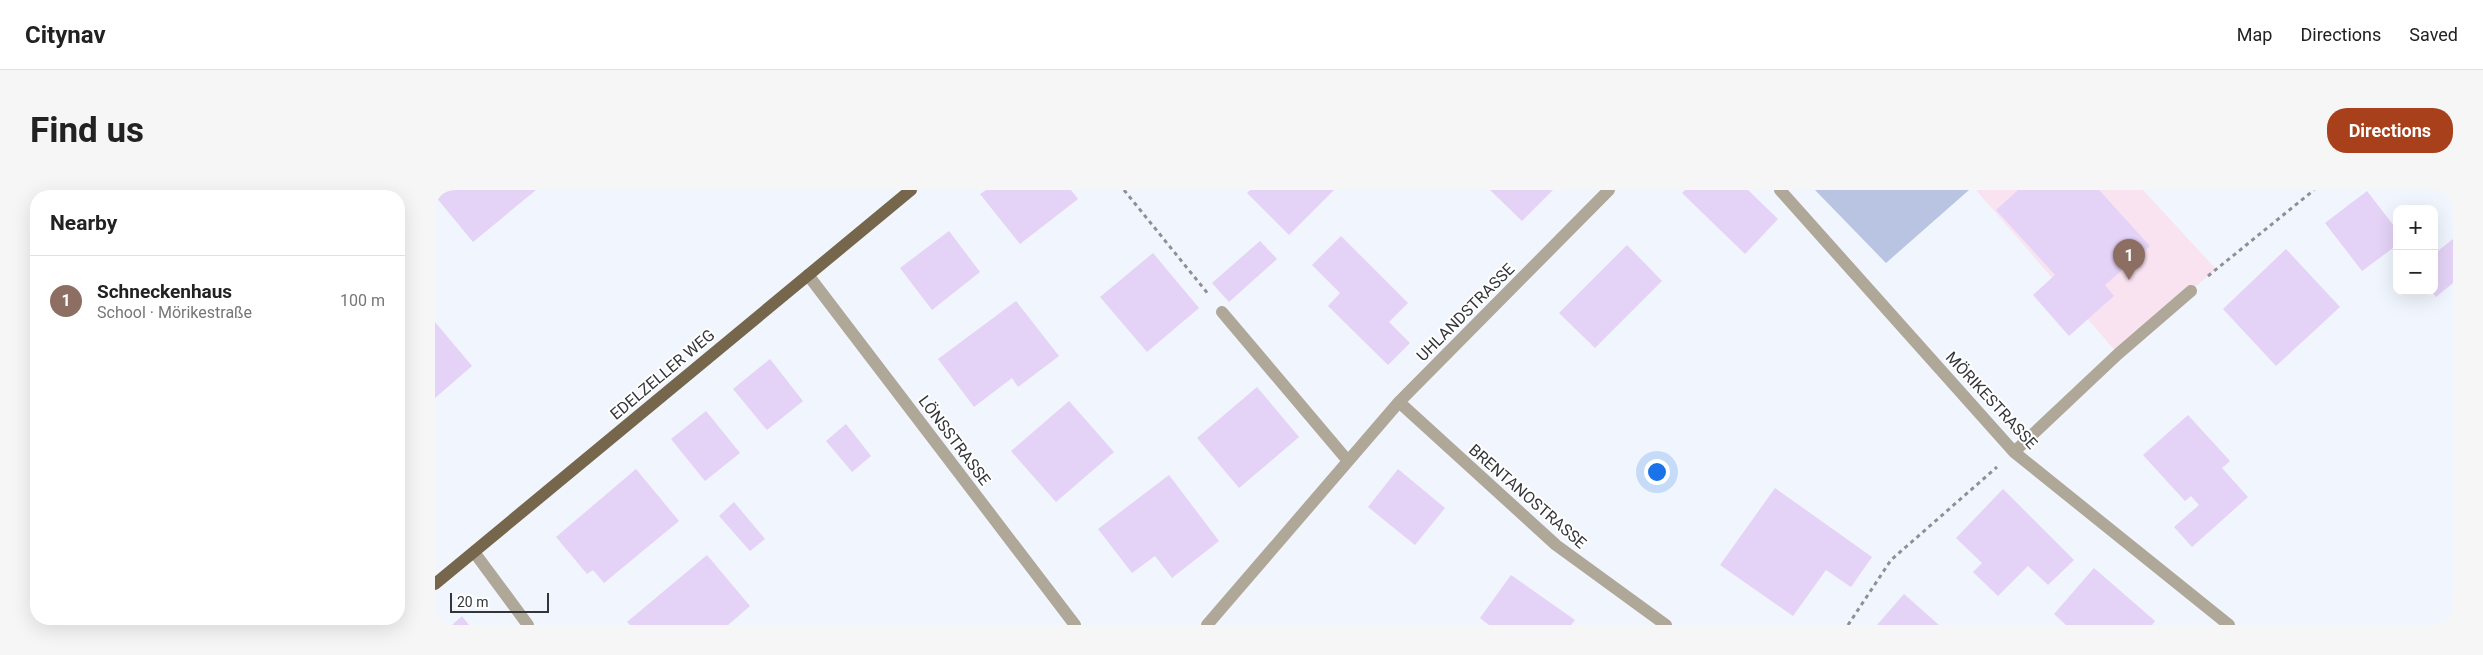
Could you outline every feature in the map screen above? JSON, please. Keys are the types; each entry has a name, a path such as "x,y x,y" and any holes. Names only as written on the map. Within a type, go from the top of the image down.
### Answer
{"main road":[{"name":"EDELZELLER WEG","path":"435,584 911,190"}],"street":[{"name":"UHLANDSTRASSE","path":"1207,625 1399,402 1609,190"},
{"name":"MÖRIKESTRASSE","path":"1780,190 2014,452 2229,625"},
{"name":"LÖNSSTRASSE","path":"808,275 1075,625"},
{"path":"2014,452 2118,354 2191,291"},
{"path":"1222,312 1348,461"},
{"name":"BRENTANOSTRASSE","path":"1399,402 1556,545 1666,625"},
{"path":"473,552 528,625"}],"path":[{"path":"1124,190 1222,312"},
{"path":"2191,291 2314,190"},
{"path":"1848,625 1891,560 2014,452"}],"shaded area":[{"path":"1815,190 1969,190 1886,263"},
{"path":"1976,190 2143,190 2216,269 2118,354"}],"building":[{"path":"435,190 536,190 473,242 435,196"},
{"path":"986,190 1071,190 1078,199 1020,244 980,194"},
{"path":"1250,190 1334,190 1289,235 1247,193"},
{"path":"1490,190 1553,190 1522,221"},
{"path":"1685,190 1748,190 1778,219 1745,254 1682,193"},
{"path":"2018,190 2099,190 2150,246 2105,285 2114,296 2069,336 2033,295 2055,275 1996,210"},
{"path":"2367,191 2393,225 2393,248 2362,271 2325,223"},
{"path":"949,231 980,272 932,310 900,268"},
{"path":"1341,236 1408,303 1389,322 1410,343 1388,365 1328,306 1340,293 1312,265"},
{"path":"2453,239 2453,283 2436,297 2434,295 2438,295 2438,251"},
{"path":"1260,241 1277,259 1229,302 1212,283"},
{"path":"1627,245 1662,281 1595,348 1559,313"},
{"path":"2286,249 2340,307 2276,366 2223,309"},
{"path":"1153,253 1199,308 1147,352 1100,297"},
{"path":"1016,301 1059,356 1018,387 1012,378 974,407 938,359"},
{"path":"435,322 472,366 435,398"},
{"path":"770,359 803,401 767,430 733,389"},
{"path":"1257,387 1299,437 1239,488 1197,438"},
{"path":"1069,401 1114,452 1056,502 1011,451"},
{"path":"706,411 740,453 705,481 671,439"},
{"path":"2188,415 2230,461 2222,468 2248,497 2192,547 2174,527 2199,505 2191,496 2185,501 2143,455"},
{"path":"846,424 871,456 852,472 826,441"},
{"path":"636,469 679,521 604,583 593,570 587,574 556,537"},
{"path":"1398,469 1445,508 1415,545 1368,507"},
{"path":"1169,475 1219,541 1172,578 1155,556 1132,573 1098,529"},
{"path":"1775,488 1872,557 1851,587 1826,570 1793,616 1720,565"},
{"path":"2003,489 2074,560 2048,585 2028,566 1998,596 1973,572 1982,563 1956,538"},
{"path":"734,502 765,539 750,551 719,516"},
{"path":"707,555 750,606 728,625 630,625 627,622"},
{"path":"2094,568 2155,621 2152,625 2066,625 2054,614"},
{"path":"1511,575 1575,620 1571,625 1489,625 1480,618"},
{"path":"1904,594 1939,625 1877,625"},
{"path":"462,616 469,625 452,625"}],"place":[{"name":"Schneckenhaus","path":"2129,280"}]}
